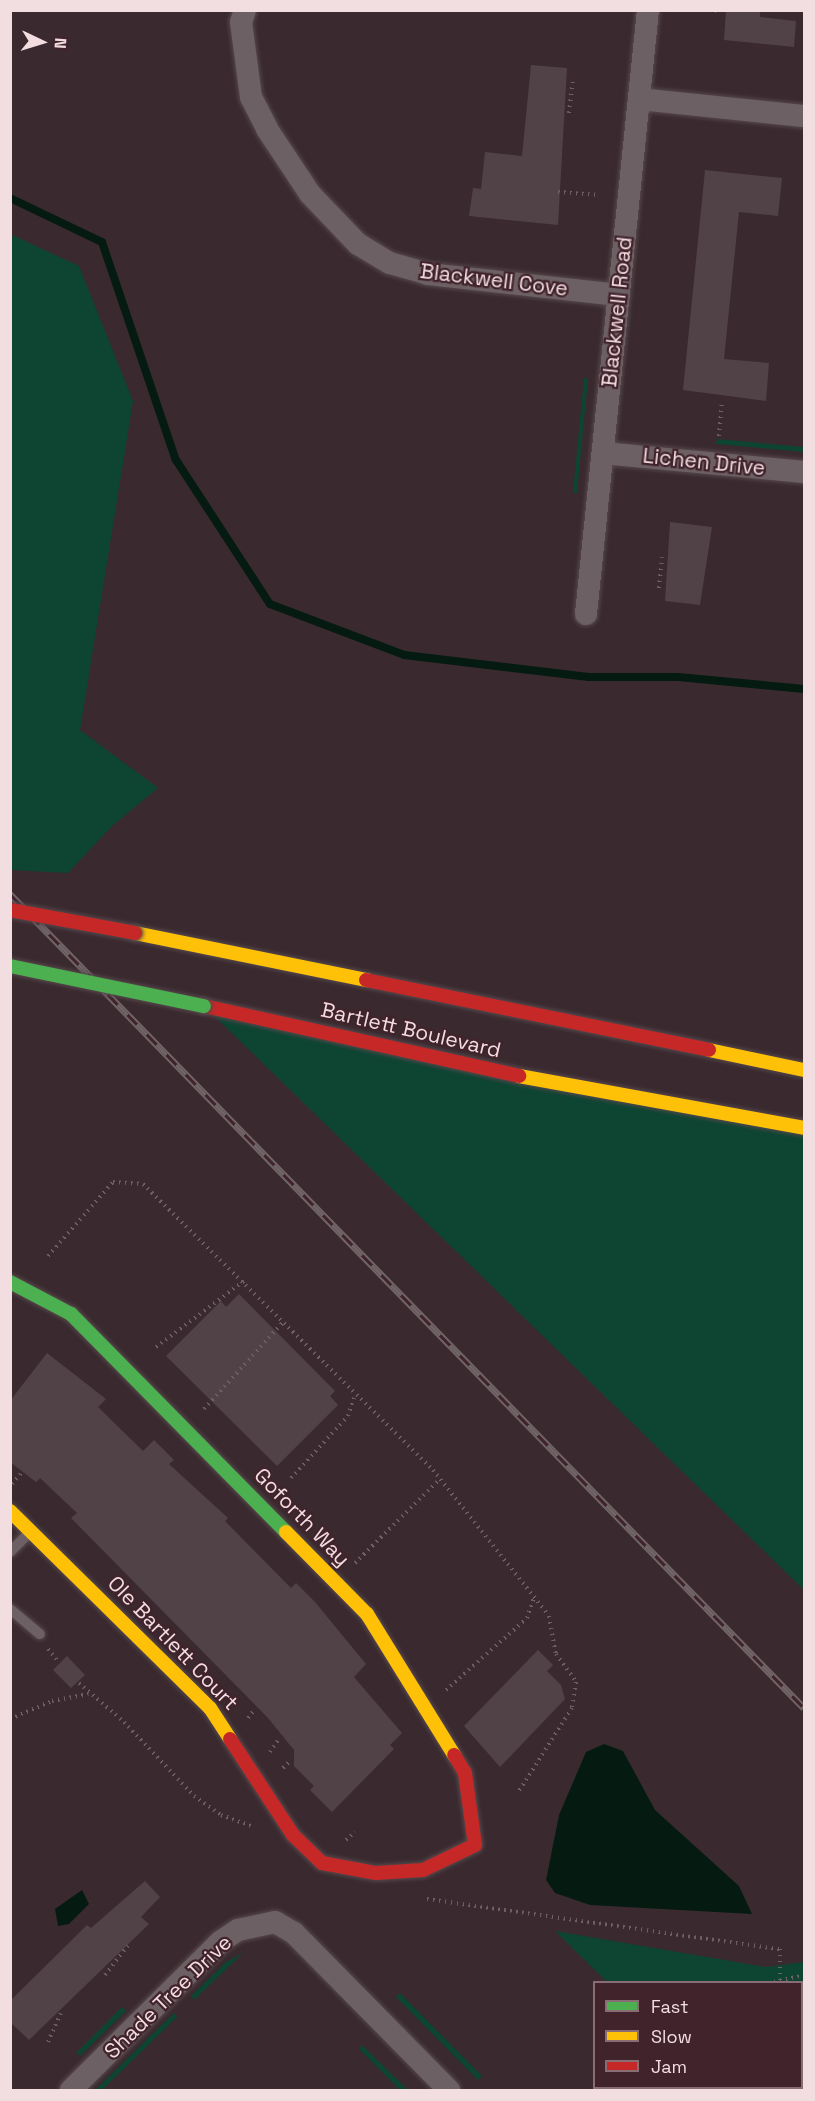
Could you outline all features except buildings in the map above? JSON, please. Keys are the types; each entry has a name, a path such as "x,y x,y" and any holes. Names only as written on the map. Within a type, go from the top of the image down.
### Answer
{"main road":[{"name":"Bartlett Boulevard","path":"10,910 135,933 804,1070"},
{"name":"Bartlett Boulevard","path":"10,966 516,1075 804,1128"},
{"name":"Goforth Way","path":"10,1282 71,1314 367,1614 465,1773 476,1845"},
{"name":"Ole Bartlett Court","path":"10,1511 210,1708 293,1835 322,1863 376,1874 423,1870 476,1845"}],"street":[{"name":"Blackwell Cove","path":"245,10 241,22 251,97 267,129 310,194 358,244 390,263 428,274 619,295"},
{"name":"Blackwell Road","path":"586,614 648,10"},
{"path":"639,99 804,116"},
{"name":"Lichen Drive","path":"603,453 804,472"},
{"name":"Shade Tree Drive","path":"71,2091 220,1942 238,1930 275,1922 294,1933 449,2091"}],"lane":[{"path":"10,1552 31,1530"},
{"path":"10,1609 40,1634"}],"path":[{"path":"709,10 717,11"},
{"path":"569,113 573,79"},
{"path":"558,192 598,195"},
{"path":"719,436 722,400"},
{"path":"659,588 662,557"},
{"path":"48,1256 113,1182 134,1180 173,1208 284,1321 354,1397 440,1479 549,1616 556,1654 573,1676 576,1694 564,1724 517,1794"},
{"path":"156,1347 244,1281"},
{"path":"194,1417 284,1321"},
{"path":"291,1478 348,1416 354,1397"},
{"path":"10,1486 23,1471"},
{"path":"348,1571 440,1479"},
{"path":"436,1696 467,1676 527,1618 534,1598"},
{"path":"10,1719 52,1701 88,1694"},
{"path":"105,1975 128,1946"},
{"path":"782,1981 804,1975"},
{"path":"48,2042 63,2011"}],"green space":[{"path":"10,234 79,266 133,401 80,730 158,788 112,826 68,873 11,870"},
{"path":"584,378 588,378 577,493 573,493"},
{"path":"717,439 804,447 804,452 716,444"},
{"path":"204,1006 804,1128 804,1590"},
{"path":"555,1931 766,1967 804,1962 804,2090 758,2089 803,2089 803,1981 606,1981"},
{"path":"243,1953 194,2000 191,1996 226,1962"},
{"path":"400,1993 482,2076 478,2080 396,1997"},
{"path":"122,2007 126,2011 80,2056 76,2053"},
{"path":"174,2013 177,2017 102,2090 95,2090"},
{"path":"362,2045 408,2090 400,2090 359,2049"}],"shaded area":[{"path":"604,1744 623,1751 655,1810 739,1886 752,1914 590,1905 555,1893 546,1880 559,1815 586,1752"},
{"path":"82,1890 89,1904 69,1924 58,1926 55,1909"}],"waterway":[{"path":"10,198 102,242 176,460 270,604 404,655 589,677 678,677 804,689"}],"railway":[{"path":"10,894 804,1708"}],"traffic: fast":[{"path":"10,966 204,1006"},
{"path":"10,1282 71,1314 286,1532"}],"traffic: slow":[{"path":"135,933 366,980"},
{"path":"709,1050 804,1070"},
{"path":"519,1076 804,1128"},
{"path":"10,1511 210,1708 230,1739"},
{"path":"286,1532 367,1614 454,1755"}],"traffic: jam":[{"path":"10,910 135,933"},
{"path":"366,980 709,1050"},
{"path":"204,1006 519,1076"},
{"path":"230,1739 293,1835 322,1863 376,1873 423,1870 475,1845 465,1773 454,1755"}]}
